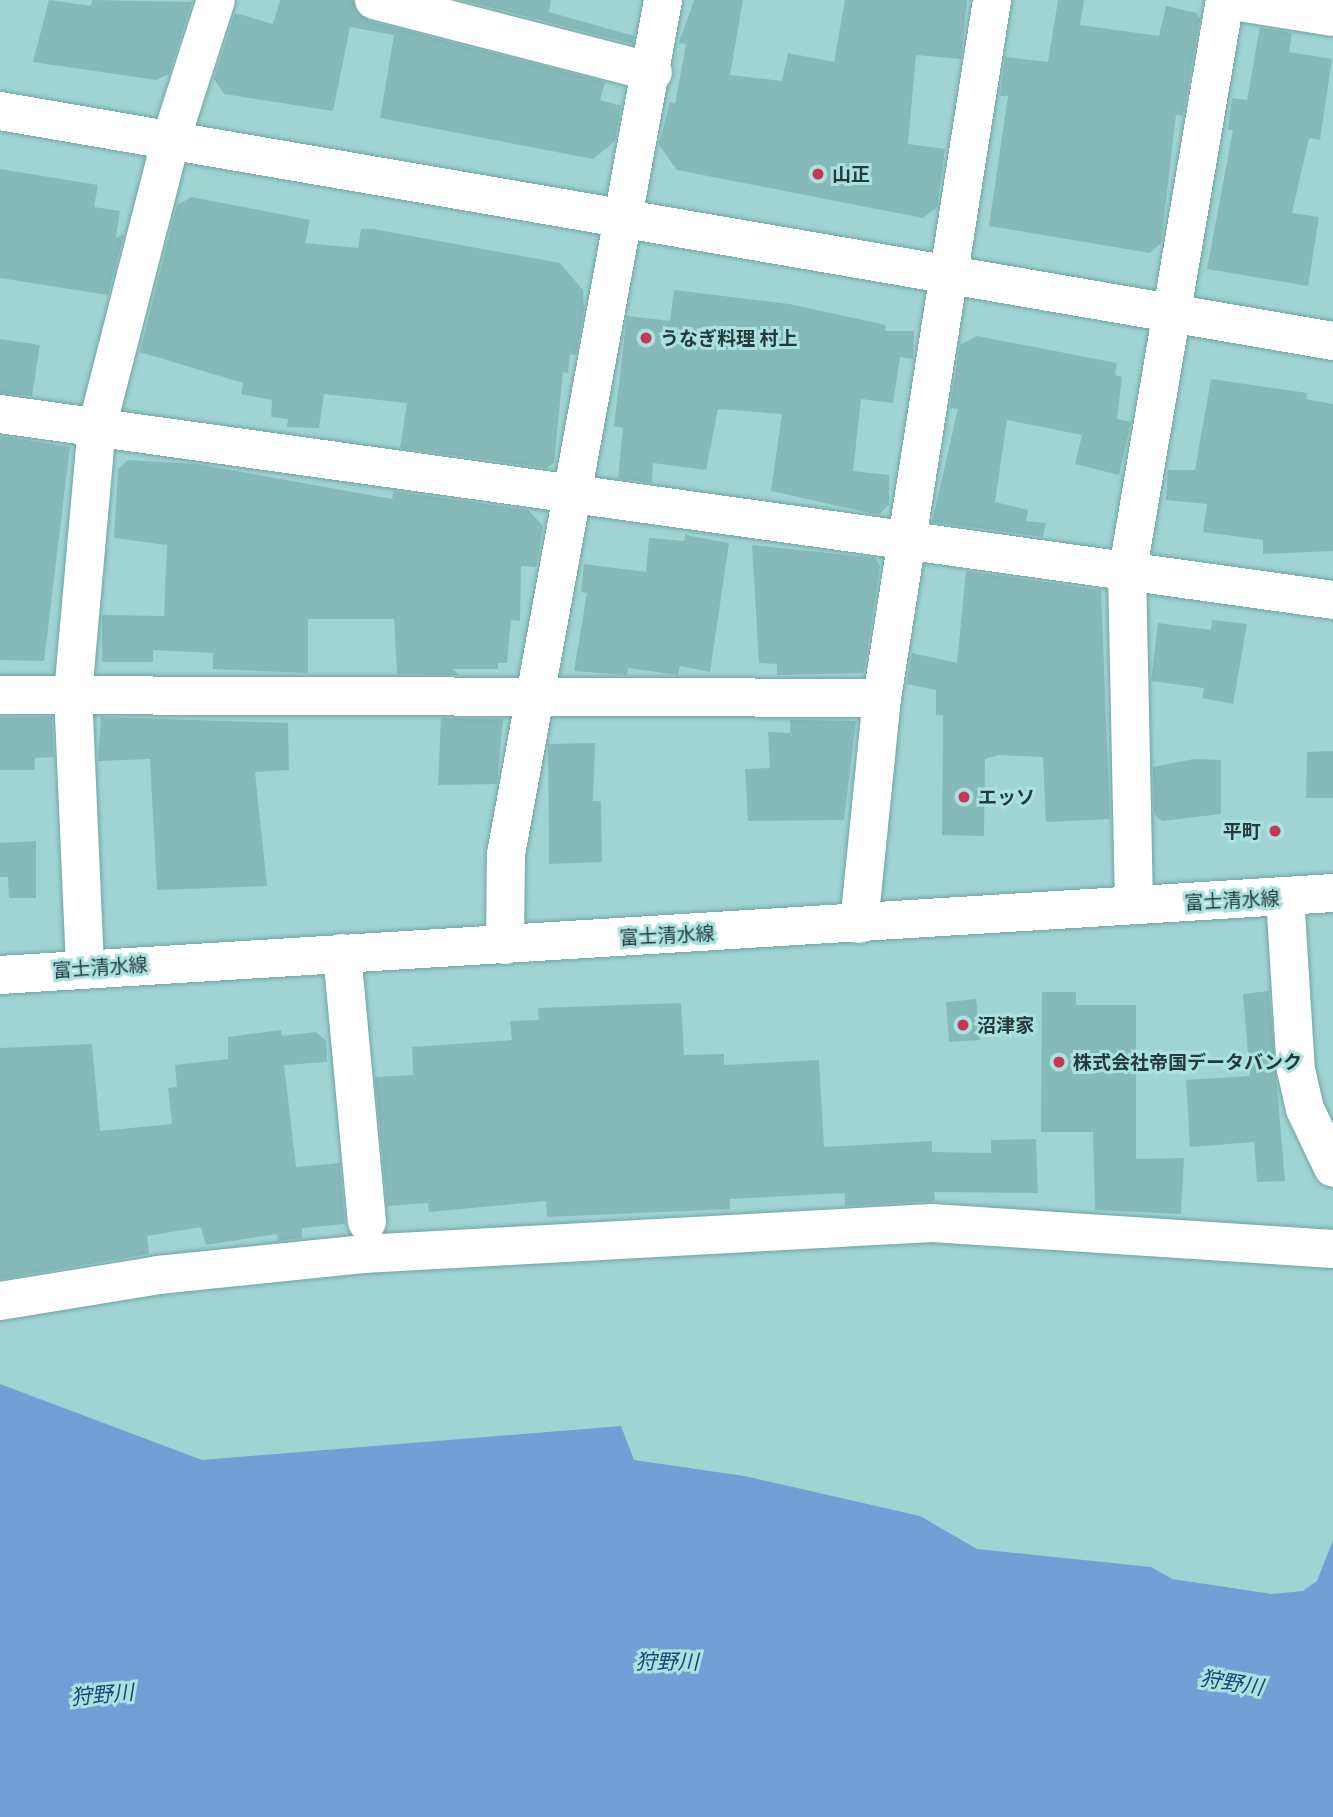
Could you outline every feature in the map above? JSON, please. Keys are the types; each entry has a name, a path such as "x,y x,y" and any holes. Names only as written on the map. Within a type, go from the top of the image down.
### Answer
{"street":[{"path":"85,967 73,694 97,427 171,139 216,0"},
{"path":"374,0 653,72"},
{"path":"505,945 506,855 537,697 621,214 653,72 663,0"},
{"path":"859,924 882,698 992,0"},
{"path":"1134,904 1127,575 1226,0 1333,17"},
{"path":"0,111 621,214 1333,341"},
{"path":"0,414 1127,575 1333,600"},
{"path":"0,695 882,698"},
{"name":"富士清水線","path":"0,975 85,967 505,945 1333,893"},
{"path":"1285,897 1296,1070 1304,1109 1333,1168"},
{"path":"342,953 367,1222"},
{"path":"0,1301 158,1275 363,1254 918,1224 1333,1250"}],"water":[{"name":"狩野川","path":"0,1384 202,1460 621,1426 634,1460 744,1476 920,1516 977,1549 1151,1567 1172,1579 1272,1594 1303,1591 1317,1581 1333,1540 1333,1817 0,1817"}],"building":[{"path":"49,0 91,6 92,0 192,2 169,74 156,80 33,62"},
{"path":"280,0 353,0 369,21 605,82 600,100 621,106 615,141 593,159 380,118 394,35 350,27 333,111 224,94 214,79 235,13 273,24"},
{"path":"462,0 551,0 549,12 634,36 633,44"},
{"path":"694,0 743,0 730,75 782,81 788,53 834,62 845,0 967,0 961,59 916,55 908,144 945,149 937,207 923,218 677,170 659,145 670,102 675,104 686,44 679,43"},
{"path":"1058,0 1084,0 1080,25 1159,36 1166,6 1197,13 1200,19 1183,116 1176,115 1161,243 1150,253 989,226 1008,96 1000,96 1005,57 1048,62"},
{"path":"1260,27 1292,33 1289,52 1332,59 1320,140 1309,138 1292,213 1319,217 1308,286 1207,269 1233,130 1228,130 1232,98 1247,100"},
{"path":"0,169 98,185 94,207 120,211 116,238 124,234 108,295 0,278"},
{"path":"192,197 310,220 305,243 358,248 361,229 373,229 560,263 583,290 584,311 576,355 570,354 568,373 563,372 554,463 546,468 400,448 407,403 324,394 319,428 287,427 288,419 271,417 272,400 241,394 243,383 140,352 177,205"},
{"path":"674,290 789,304 886,325 885,331 914,331 913,359 900,357 893,403 861,399 853,471 889,475 889,504 879,515 771,491 782,414 718,409 706,470 653,463 652,483 618,478 623,428 614,426 627,316 670,321"},
{"path":"977,336 1117,363 1115,375 1122,377 1117,419 1131,422 1119,475 1075,464 1082,435 1007,420 995,502 1028,510 1026,521 1046,523 1043,537 932,522 958,409 950,408 960,345"},
{"path":"0,339 40,345 32,396 0,393"},
{"path":"1211,379 1307,393 1306,399 1333,404 1333,551 1263,554 1263,540 1203,532 1207,504 1166,500 1168,470 1195,470"},
{"path":"0,436 70,447 44,661 0,660"},
{"path":"128,460 197,464 392,499 394,491 528,510 543,526 536,567 521,566 520,621 511,620 507,663 498,663 498,669 453,669 459,675 397,674 394,619 308,619 308,673 213,669 213,653 153,650 153,662 102,662 102,615 164,616 167,545 114,538 118,469"},
{"path":"685,535 729,543 710,672 680,666 678,675 628,668 627,675 574,671 587,593 581,592 584,564 646,572 649,538 684,541"},
{"path":"752,545 875,558 880,566 864,673 777,675 777,664 759,663"},
{"path":"966,571 1101,590 1110,819 1046,822 1043,757 998,755 985,759 984,836 942,835 943,715 936,715 936,690 907,684 912,653 957,663"},
{"path":"1212,620 1247,624 1233,704 1202,698 1204,688 1151,681 1158,623 1211,630"},
{"path":"0,717 52,717 54,757 35,758 34,770 0,770"},
{"path":"101,717 288,723 289,770 255,772 267,886 157,890 150,759 98,761"},
{"path":"441,718 503,719 497,784 438,785"},
{"path":"790,720 856,721 844,820 748,821 745,769 770,768 768,732 790,733"},
{"path":"595,743 593,801 601,801 602,862 549,864 548,744"},
{"path":"1333,751 1333,798 1306,798 1307,752"},
{"path":"1194,759 1221,760 1221,814 1162,821 1154,814 1153,767"},
{"path":"36,841 36,898 9,898 8,877 0,877 0,843"},
{"path":"1269,991 1285,1181 1257,1182 1254,1142 1190,1147 1186,1080 1250,1076 1243,994"},
{"path":"1042,992 1076,992 1076,1005 1136,1005 1136,1159 1184,1158 1181,1214 1095,1210 1093,1132 1041,1132"},
{"path":"976,999 980,1040 949,1042 946,1002"},
{"path":"681,1003 684,1055 724,1054 724,1065 819,1060 824,1147 932,1141 932,1152 991,1153 991,1140 1036,1139 1038,1193 934,1192 935,1201 845,1206 845,1193 730,1199 730,1209 547,1217 546,1201 429,1212 428,1203 387,1206 375,1077 413,1075 412,1047 512,1040 510,1021 539,1020 538,1008"},
{"path":"281,1030 282,1036 316,1032 326,1041 327,1062 284,1065 296,1167 340,1163 345,1224 302,1228 302,1238 278,1241 277,1234 206,1245 201,1227 147,1236 149,1254 0,1279 0,1048 92,1044 100,1131 172,1124 168,1088 177,1087 175,1065 228,1059 228,1037"}],"place":[{"name":"山正","path":"818,174"},
{"name":"うなぎ料理 村上","path":"646,338"},
{"name":"エッソ","path":"964,797"},
{"name":"平町","path":"1275,831"},
{"name":"沼津家","path":"963,1025"},
{"name":"株式会社帝国データバンク","path":"1059,1062"}]}
